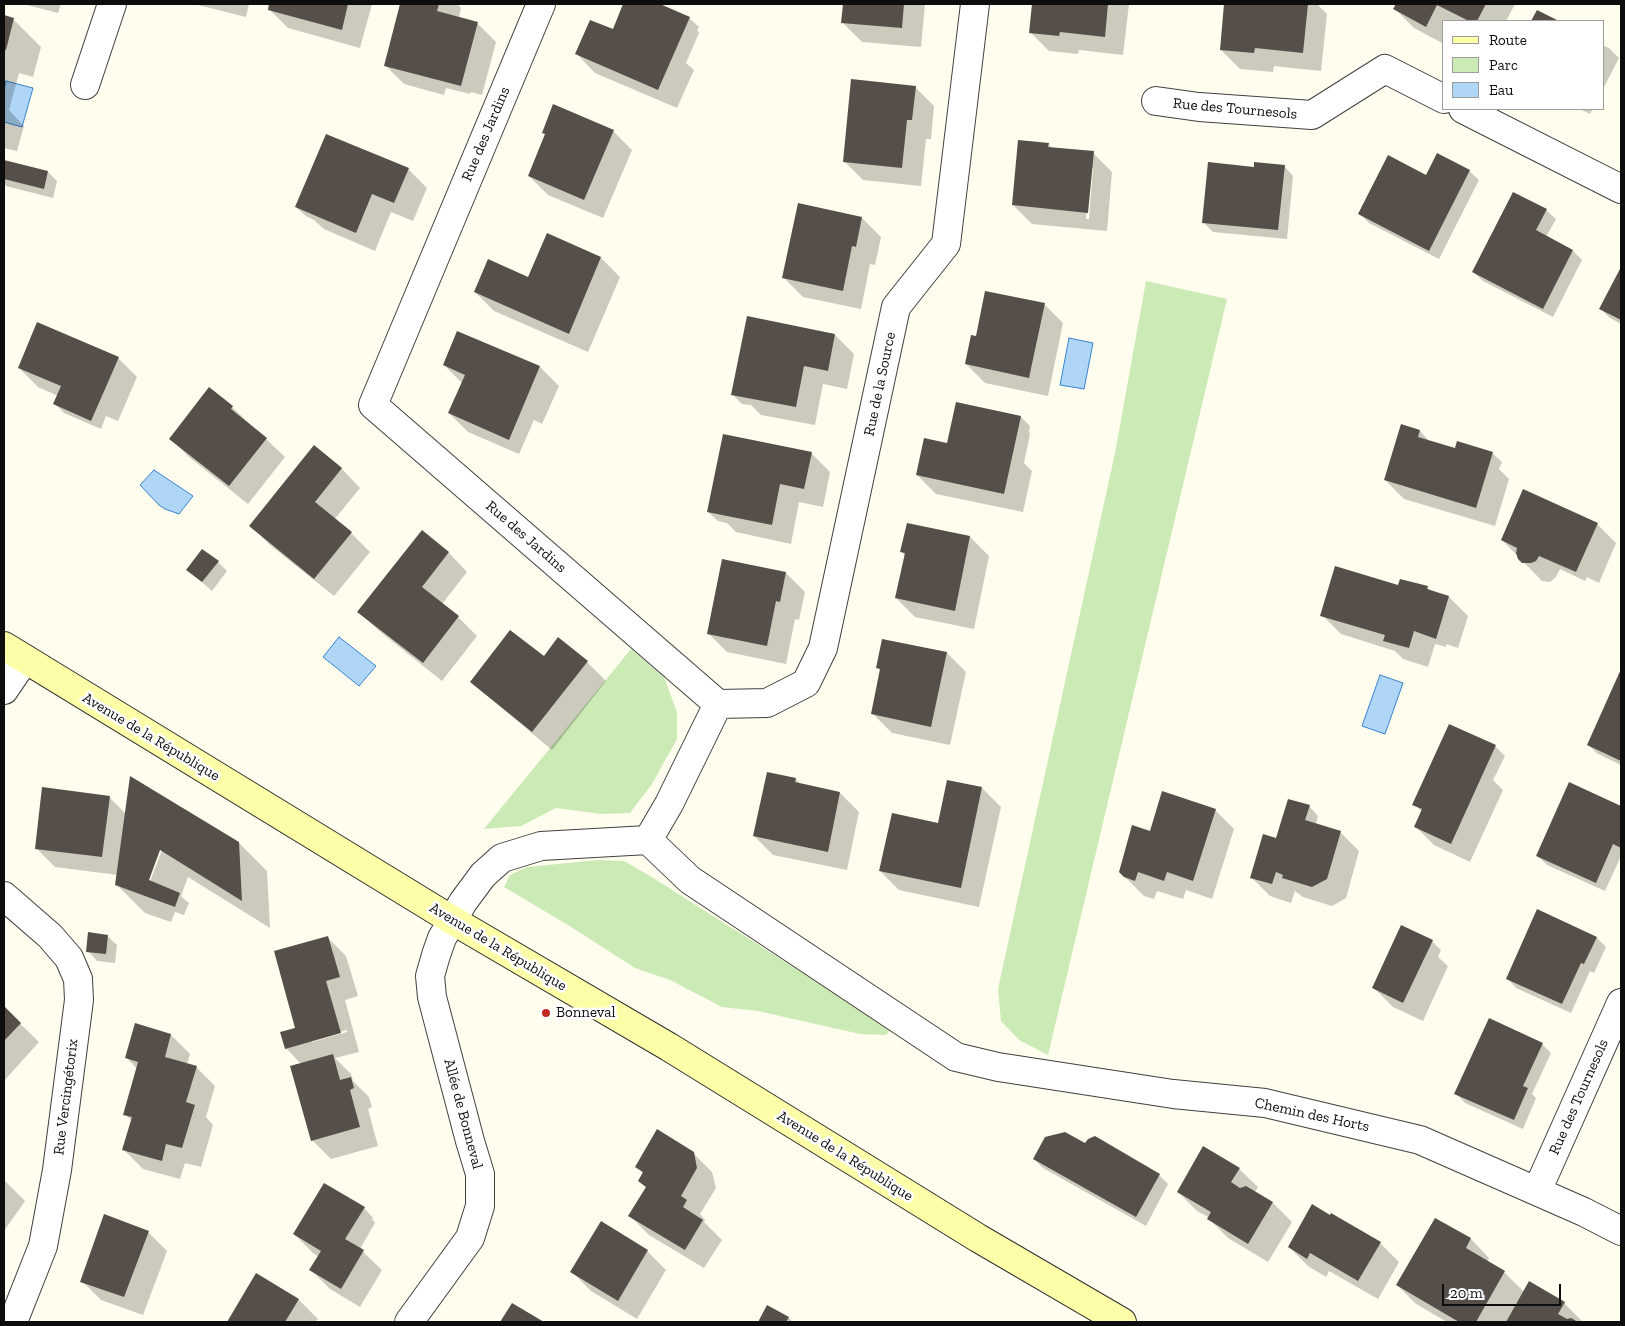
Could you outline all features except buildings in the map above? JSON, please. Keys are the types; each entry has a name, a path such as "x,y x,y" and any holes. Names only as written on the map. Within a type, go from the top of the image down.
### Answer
{"street":[{"path":"85,85 112,4"},
{"name":"Rue des Jardins","path":"541,4 373,405 718,704"},
{"name":"Rue de la Source","path":"718,704 767,703 806,683 823,648 896,307 946,244 975,4"},
{"name":"Rue des Tournesols","path":"1156,101 1199,107 1312,115 1385,69 1442,98"},
{"path":"1465,110 1621,189"},
{"path":"4,690 15,652"},
{"name":"Avenue de la République","path":"15,652 452,920 668,1047 970,1232 1122,1322"},
{"path":"452,920 484,875 502,858 541,846 648,840 669,804 718,704"},
{"name":"Chemin des Horts","path":"648,840 690,880 956,1057 998,1067 1173,1094 1274,1105 1420,1140 1584,1212 1621,1231"},
{"name":"Rue Vercingétorix","path":"4,896 50,936 69,958 78,979 79,1000 57,1170 43,1246 13,1322"},
{"name":"Allée de Bonneval","path":"409,1322 470,1238 480,1206 480,1174 432,997 430,976 442,938 452,920"},
{"name":"Rue des Tournesols","path":"1537,1191 1621,1003"}],"green space":[{"path":"1146,281 1227,299 1048,1055 1019,1040 1001,1021 998,989 1115,453"},
{"path":"631,649 664,677 677,712 677,739 652,784 630,813 602,814 556,808 521,826 484,829"},
{"path":"598,860 624,861 891,1029 886,1035 860,1034 758,1011 722,1007 670,980 635,968 504,887 510,875 527,867"}],"water":[{"path":"6,81 33,88 22,127 4,122 4,90"},
{"path":"1069,338 1093,343 1084,389 1060,385"},
{"path":"154,470 193,496 179,514 159,505 140,485"},
{"path":"339,637 376,666 359,686 323,657"},
{"path":"1380,675 1403,683 1385,734 1362,726"}],"place":[{"name":"Bonneval","path":"546,1013"}]}
